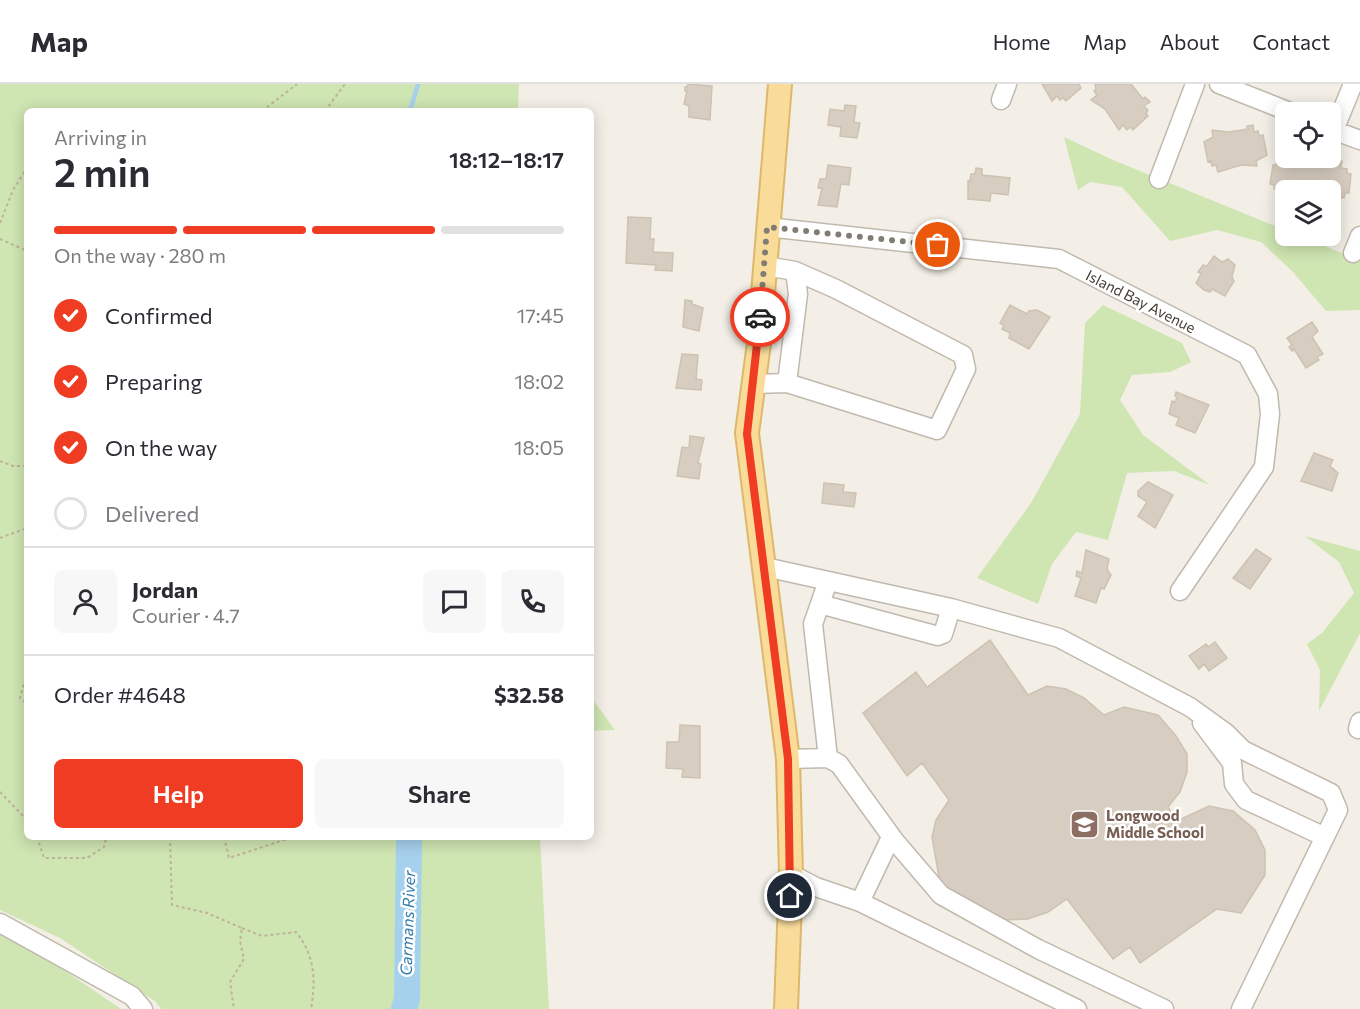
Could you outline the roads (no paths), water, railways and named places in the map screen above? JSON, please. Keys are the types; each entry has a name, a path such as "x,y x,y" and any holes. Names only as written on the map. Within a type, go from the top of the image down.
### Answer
{"main road":[{"path":"780,84 754,384 747,434 788,759 791,874 786,1009"}],"street":[{"path":"1159,179 1195,84"},
{"path":"1219,84 1275,106"},
{"path":"1341,110 1353,84"},
{"path":"1341,133 1360,140"},
{"name":"Island Bay Avenue","path":"767,227 1059,259 1247,355 1268,394 1270,414 1264,467 1180,591"},
{"path":"754,384 787,384 938,430 966,369 963,355 846,294 795,271 765,266"},
{"path":"787,384 798,294 795,271"},
{"path":"765,567 951,608 1059,638 1190,707 1226,733 1243,750 1331,793 1338,810 1241,1009"},
{"path":"828,581 813,624 828,758"},
{"path":"820,604 938,636 943,634 951,608"},
{"path":"1190,707 1232,763 1234,783 1246,800 1324,837"},
{"path":"788,759 828,758 839,764 891,837 940,895 1038,949 1164,1009"},
{"path":"860,902 891,837"},
{"path":"791,874 816,887 860,902 1077,1009"},
{"path":"0,923 132,996 143,1009"}],"waterway":[{"path":"411,108 418,84"},
{"name":"Carmans River","path":"404,1009 407,999 409,840"}],"place":[{"name":"Longwood Middle School","path":"1085,824"}]}
